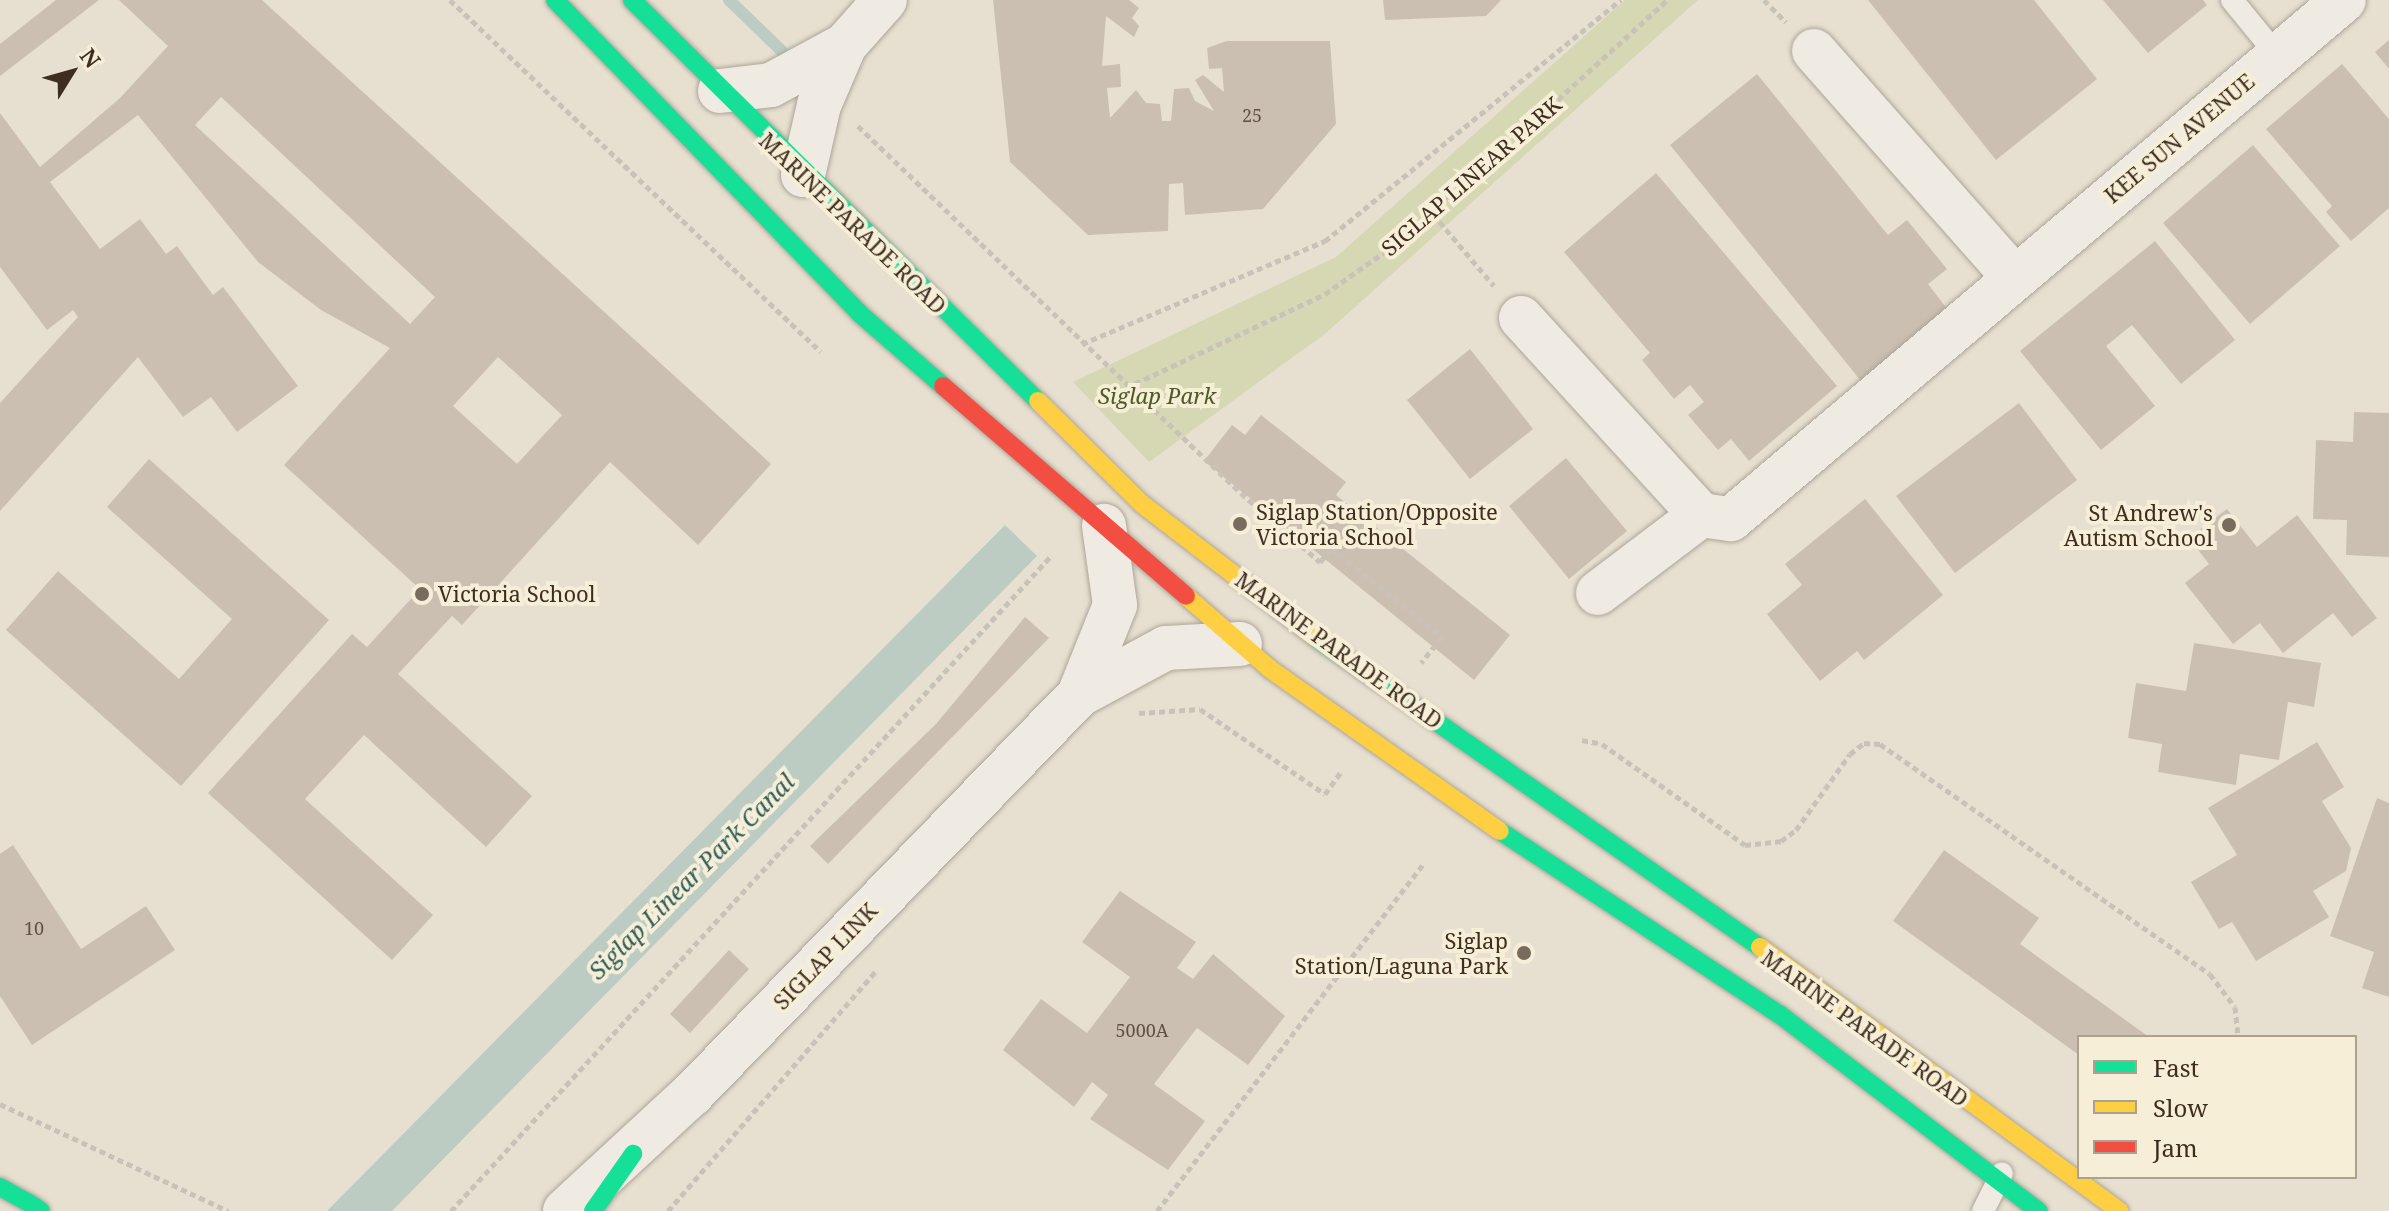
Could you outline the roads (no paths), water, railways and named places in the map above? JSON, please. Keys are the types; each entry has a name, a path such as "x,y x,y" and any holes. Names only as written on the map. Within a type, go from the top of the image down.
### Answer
{"main road":[{"name":"MARINE PARADE ROAD","path":"555,0 859,313 1240,644 1354,733 1779,1014 2040,1211"},
{"name":"MARINE PARADE ROAD","path":"632,0 803,175 1142,504 2021,1144 2120,1211"},
{"path":"593,1211 633,1154"}],"street":[{"path":"803,175 819,105 845,45 885,0"},
{"name":"KEE SUN AVENUE","path":"1701,515 1731,519 2343,0"},
{"path":"720,91 771,85 845,45"},
{"path":"1814,51 2014,277"},
{"path":"1521,318 1701,515 1598,593"},
{"name":"SIGLAP LINK","path":"1079,695 1115,605 1104,526"},
{"name":"SIGLAP LINK","path":"565,1211 633,1154 1079,695 1166,648 1240,644"}],"lane":[{"path":"2232,0 2277,55"},
{"path":"1983,1211 1998,1179 2021,1144"},
{"path":"2040,1211 2067,1177"}],"water":[{"name":"Siglap Linear Park Canal","path":"1005,525 1037,556 392,1211 327,1211"}],"waterway":[{"path":"729,0 788,57"}],"place":[{"name":"Siglap Station/Opposite Victoria School","path":"1240,524"},
{"name":"St Andrew's Autism School","path":"2229,525"},
{"name":"Victoria School","path":"422,594"},
{"name":"Siglap Station/Laguna Park","path":"1524,953"}],"park label":[{"name":"Siglap Park","path":"1157,396"}]}
